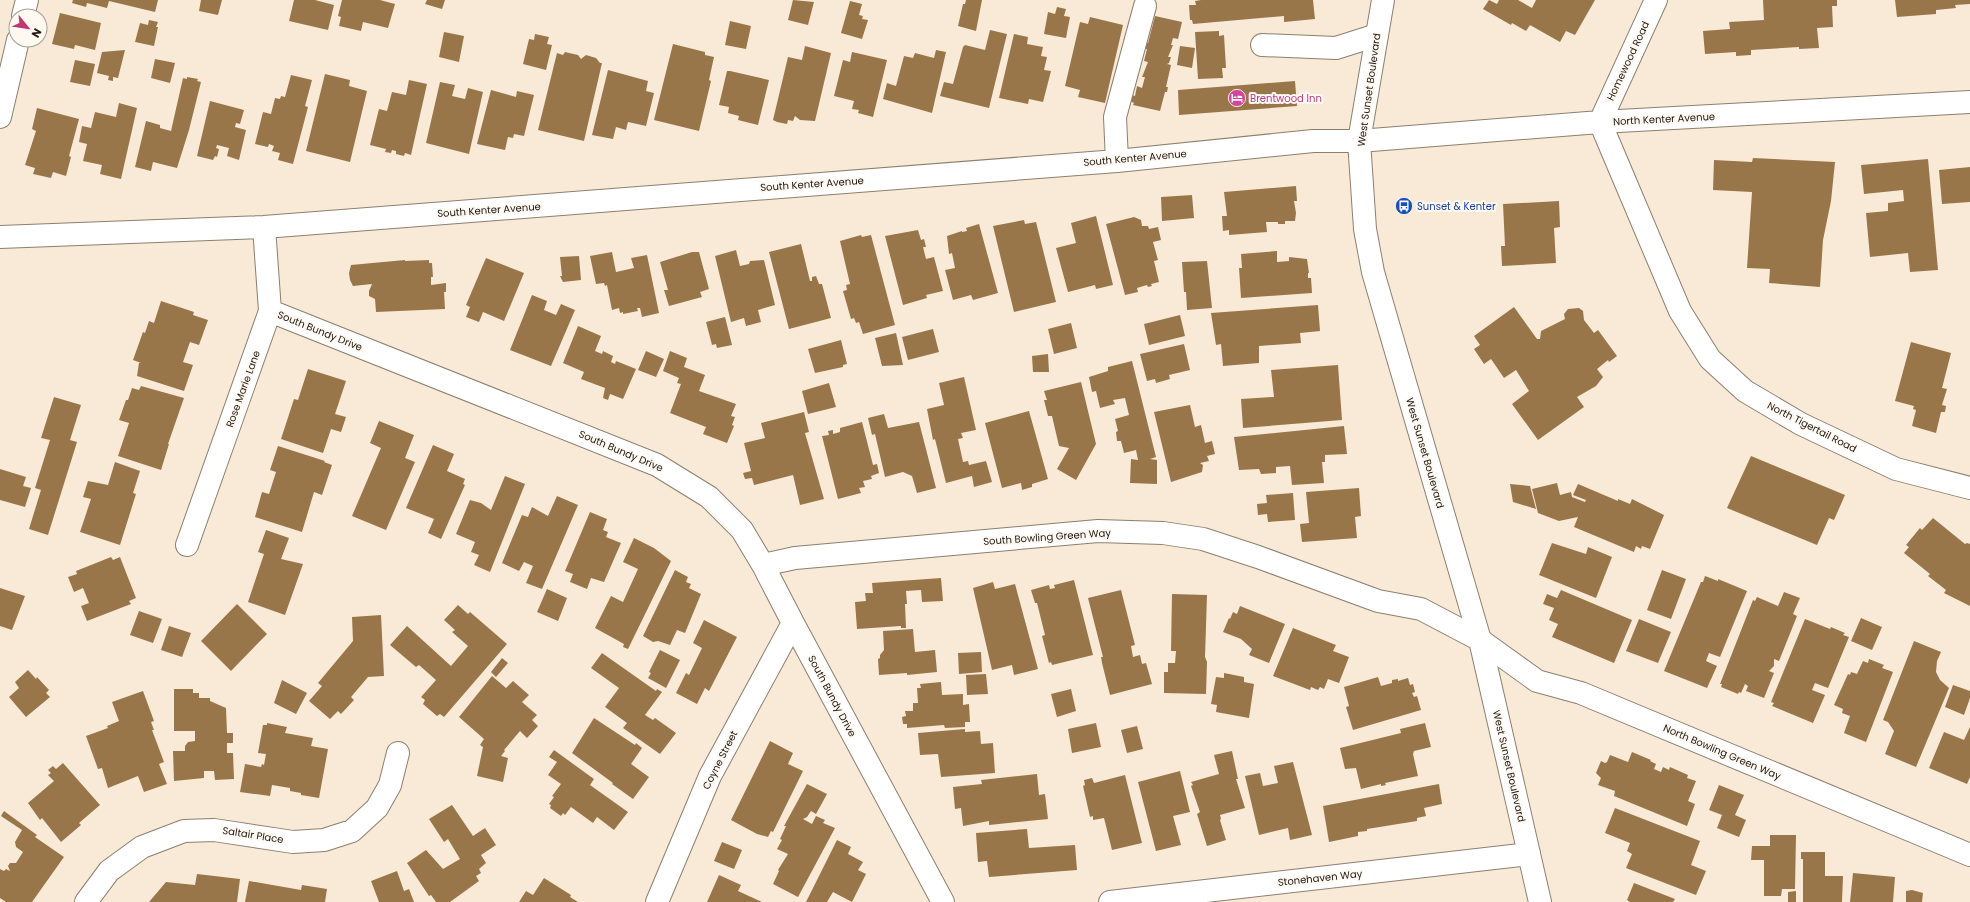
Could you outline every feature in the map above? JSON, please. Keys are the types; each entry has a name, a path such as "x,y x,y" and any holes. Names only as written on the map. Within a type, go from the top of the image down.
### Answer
{"street":[{"name":"West Sunset Boulevard","path":"1383,0 1359,141 1365,229 1373,272 1480,640 1540,902"},
{"name":"Homewood Road","path":"1600,122 1656,0"},
{"path":"1117,161 1115,117 1145,6"},
{"path":"1262,45 1336,48 1377,35"},
{"path":"0,117 16,48"},
{"name":"North Kenter Avenue","path":"1359,141 1600,122 1970,102"},
{"name":"North Tigertail Road","path":"1600,122 1680,311 1710,359 1745,392 1801,424 1896,469 1970,488"},
{"name":"South Kenter Avenue","path":"264,227 1117,161 1313,141 1359,141"},
{"path":"0,237 264,227"},
{"name":"Rose Marie Lane","path":"187,546 270,311 264,227"},
{"name":"South Bundy Drive","path":"270,311 657,464 709,497 742,530 763,566 943,902"},
{"name":"South Bowling Green Way","path":"763,566 795,558 1098,531 1163,533 1203,539 1258,557 1378,601 1414,606 1480,640"},
{"name":"Coyne Street","path":"657,902 710,776 793,623"},
{"name":"North Bowling Green Way","path":"1480,640 1537,681 1581,693 1970,855"},
{"name":"Saltair Place","path":"86,902 109,871 142,847 184,831 214,830 293,842 324,840 352,831 377,808 390,785 398,753"},
{"name":"Stonehaven Way","path":"1110,902 1529,854"}],"building":[{"path":"73,0 158,0 155,12 109,1 107,8 87,3 86,7 72,3"},
{"path":"201,0 222,0 218,15 199,11"},
{"path":"294,0 315,0 334,5 328,30 289,21"},
{"path":"342,0 380,0 395,4 388,28 363,22 361,31 339,26 341,17 338,16"},
{"path":"427,0 445,0 442,9 425,4"},
{"path":"793,0 814,2 808,25 788,20"},
{"path":"966,0 982,0 976,31 958,26 963,4 965,4"},
{"path":"1313,0 1315,19 1284,22 1284,16 1193,24 1192,20 1190,20 1189,5 1196,5 1195,1"},
{"path":"1489,0 1497,4 1499,0 1518,0 1532,8 1536,0 1595,0 1575,35 1566,31 1560,42 1530,25 1526,31 1512,23 1511,25 1483,9"},
{"path":"1763,0 1837,0 1837,6 1832,6 1833,27 1817,28 1819,48 1799,49 1799,47 1751,50 1751,55 1736,56 1736,52 1705,54 1703,31 1730,29 1729,22 1764,20"},
{"path":"1895,0 1970,0 1970,4 1955,5 1956,8 1936,10 1936,14 1897,17"},
{"path":"850,1 862,4 859,15 863,16 862,19 868,20 862,39 841,33"},
{"path":"1057,7 1066,9 1064,16 1070,17 1066,38 1044,34 1048,12 1055,14"},
{"path":"60,13 101,23 95,50 75,45 74,49 52,44"},
{"path":"1155,16 1182,22 1178,39 1173,38 1171,45 1173,45 1168,57 1171,57 1169,63 1167,64 1171,65 1166,87 1168,87 1167,92 1165,92 1160,111 1133,105 1134,103 1130,101 1132,95 1135,96 1137,86 1142,88 1145,77 1142,77 1148,62 1144,61 1147,49 1145,49"},
{"path":"1090,17 1123,25 1105,103 1078,97 1080,90 1065,86 1080,22 1088,24"},
{"path":"149,20 158,22 154,46 135,42 140,23 148,25"},
{"path":"730,21 751,26 746,49 725,45"},
{"path":"990,30 1007,34 989,108 940,96 944,82 953,84 963,47 965,45 985,50"},
{"path":"1219,31 1219,36 1224,35 1226,68 1222,68 1223,78 1198,79 1195,32"},
{"path":"444,32 464,36 459,62 439,57"},
{"path":"535,34 549,37 547,44 552,45 546,70 523,64 529,39 534,40"},
{"path":"1014,34 1028,37 1027,44 1043,47 1041,56 1047,57 1044,70 1051,71 1043,102 1029,99 1028,104 999,98"},
{"path":"673,44 705,52 705,55 714,57 709,80 711,81 699,131 654,120"},
{"path":"805,46 831,53 815,121 800,120 795,116 793,121 788,120 787,124 777,122 773,120 788,57 802,60"},
{"path":"1180,46 1195,48 1192,68 1177,65"},
{"path":"125,50 118,78 113,77 113,81 108,80 109,76 97,73 102,52"},
{"path":"936,50 946,52 932,113 883,99 887,83 896,86 904,56 913,58 915,53 934,58"},
{"path":"565,52 578,55 581,59 586,55 596,58 600,63 602,63 584,141 538,130 557,53 563,55"},
{"path":"852,52 887,60 873,117 858,113 859,110 852,109 854,101 834,96 843,60 850,62"},
{"path":"155,59 175,63 170,83 151,78"},
{"path":"75,60 95,64 90,86 70,82"},
{"path":"608,70 648,81 646,91 654,93 646,126 628,122 626,130 616,127 613,139 592,135"},
{"path":"727,71 769,80 758,125 738,120 739,116 728,113 729,107 719,105"},
{"path":"325,74 350,80 349,86 367,91 350,162 306,151"},
{"path":"291,75 312,80 305,106 308,107 293,164 278,160 280,153 272,151 274,146 269,144 268,147 255,144 263,112 271,114 275,98 280,99 281,96 285,97"},
{"path":"187,77 198,79 197,81 201,82 189,130 177,168 153,162 151,171 135,167 146,121 160,125 160,128 171,131 183,78 187,79"},
{"path":"409,80 427,84 411,155 405,153 404,156 396,154 396,151 392,150 391,153 385,152 386,149 370,145 379,109 387,111 392,92 406,95"},
{"name":"Brentwood Inn","path":"1295,81 1297,106 1179,115 1178,90"},
{"path":"440,82 455,85 452,96 465,99 468,88 483,92 469,154 426,143"},
{"path":"491,90 516,97 517,91 534,95 524,136 514,134 513,138 508,137 505,150 477,144"},
{"path":"210,101 244,110 240,124 236,123 235,127 246,130 239,160 227,156 229,148 217,145 216,148 219,149 217,157 215,156 213,160 197,156"},
{"path":"119,103 137,108 121,179 100,174 102,165 83,161 87,144 79,142 82,126 91,128 95,112 116,117"},
{"path":"37,108 79,119 69,156 71,157 66,176 53,172 51,178 33,174 35,168 25,165 36,131 32,129"},
{"path":"1753,158 1835,162 1831,201 1823,240 1820,287 1769,283 1770,269 1747,268 1752,192 1713,190 1714,160 1752,162"},
{"path":"1928,159 1938,270 1910,272 1908,253 1870,257 1866,213 1888,211 1888,203 1904,201 1903,190 1864,194 1861,165"},
{"path":"1970,167 1970,202 1942,204 1939,170"},
{"path":"1296,186 1297,201 1294,201 1296,213 1295,221 1285,221 1285,224 1278,224 1278,222 1266,222 1267,232 1229,235 1229,230 1223,231 1222,216 1227,216 1224,192"},
{"path":"1192,195 1194,218 1162,221 1161,197"},
{"path":"1559,201 1560,227 1554,228 1556,263 1502,266 1501,246 1505,246 1503,204"},
{"path":"1096,216 1113,285 1096,289 1095,285 1068,292 1056,248 1076,243 1071,223"},
{"path":"1134,217 1141,220 1142,226 1148,226 1149,229 1158,227 1161,240 1153,242 1158,260 1154,261 1159,282 1151,284 1152,286 1148,287 1147,285 1137,288 1138,292 1125,295 1106,224"},
{"path":"1024,220 1025,224 1036,222 1056,302 1014,312 993,226"},
{"path":"979,224 998,293 973,300 971,295 953,300 945,270 955,268 952,253 949,254 947,236 962,231 967,231 966,228"},
{"path":"918,230 921,240 924,239 926,247 923,247 926,259 934,257 943,291 926,295 927,298 903,305 885,236"},
{"path":"861,235 862,237 871,235 895,325 863,334 859,322 856,323 854,318 851,319 843,291 847,290 846,285 850,284 840,241"},
{"path":"801,244 810,281 812,281 812,277 816,276 819,284 822,284 831,318 789,329 769,252"},
{"path":"736,250 740,266 749,264 750,261 764,260 775,305 758,310 761,322 746,326 744,318 731,322 715,256"},
{"path":"1277,251 1277,262 1289,261 1289,257 1307,259 1309,273 1308,278 1311,278 1312,293 1241,298 1239,268 1242,268 1241,254"},
{"path":"612,252 616,272 634,268 631,258 647,255 659,313 642,317 640,308 637,308 638,311 623,314 623,312 620,313 619,308 612,310 607,285 605,286 604,283 596,284 590,256"},
{"path":"692,252 699,252 709,289 700,292 702,297 669,306 664,290 668,290 660,262"},
{"path":"579,256 581,280 563,282 560,276 562,276 560,257"},
{"path":"486,258 524,273 504,321 483,312 479,322 466,317 470,307 466,305"},
{"path":"405,260 429,260 429,263 432,263 433,277 431,277 431,285 446,283 446,292 444,292 445,309 376,312 375,299 369,296 369,291 372,284 353,286 350,280 349,273 351,265"},
{"path":"1207,261 1212,308 1187,310 1182,262"},
{"path":"532,295 547,301 544,310 556,315 561,304 575,310 551,366 510,350"},
{"path":"161,301 194,312 193,315 208,320 199,345 190,342 183,362 193,365 184,391 137,376 139,363 141,363 133,360 143,332 145,333 149,321 154,323"},
{"path":"1318,305 1320,331 1300,333 1301,343 1259,346 1259,363 1223,366 1221,344 1216,345 1211,313"},
{"path":"1514,307 1537,339 1540,339 1541,331 1565,319 1564,314 1568,309 1579,308 1583,311 1584,320 1594,333 1598,330 1617,356 1609,362 1608,360 1597,369 1603,377 1596,386 1577,397 1584,407 1538,440 1512,404 1529,391 1516,370 1504,378 1491,359 1484,364 1474,349 1480,345 1474,336"},
{"path":"1180,315 1185,336 1149,345 1144,324"},
{"path":"725,317 732,345 717,348 716,344 712,345 706,322"},
{"path":"1071,323 1077,348 1054,354 1048,329"},
{"path":"578,326 601,336 595,351 602,354 603,351 613,356 611,362 615,364 616,361 636,369 623,399 610,394 608,400 603,398 605,388 581,379 584,372 563,363"},
{"path":"933,329 939,352 908,360 902,337"},
{"path":"896,333 903,365 882,366 875,338"},
{"path":"841,340 847,364 843,365 843,367 815,373 808,349"},
{"path":"1911,342 1951,353 1942,388 1947,389 1942,405 1946,406 1945,412 1941,412 1936,433 1912,426 1916,410 1913,409 1914,406 1895,401"},
{"path":"1184,344 1190,370 1169,375 1170,379 1156,383 1155,379 1147,381 1140,354"},
{"path":"646,351 664,359 656,377 638,370"},
{"path":"670,351 687,358 684,367 705,375 699,391 736,404 731,416 735,417 732,425 734,426 727,443 703,434 706,427 670,413 681,384 677,383 679,378 663,371"},
{"path":"1048,354 1049,372 1033,372 1032,356"},
{"path":"1132,361 1156,457 1150,459 1157,460 1157,484 1130,483 1131,459 1138,460 1136,450 1124,453 1121,441 1117,441 1116,432 1118,431 1115,419 1129,415 1125,398 1113,400 1115,404 1100,408 1096,391 1092,392 1089,377 1108,371 1108,367"},
{"path":"1338,365 1342,420 1243,428 1241,399 1274,397 1271,370"},
{"path":"308,369 346,381 335,414 346,417 341,432 331,429 323,453 281,439 294,399 298,400"},
{"path":"964,377 976,430 961,433 963,438 958,439 963,462 968,461 969,465 986,461 992,482 974,487 972,476 946,483 935,439 933,440 927,409 944,405 939,383"},
{"path":"1081,382 1096,444 1076,480 1057,469 1069,448 1059,446 1052,416 1048,416 1044,400 1047,400 1044,391"},
{"path":"829,383 836,407 808,414 802,391"},
{"path":"141,386 184,398 168,444 161,470 118,456 129,423 119,420 132,388 139,390"},
{"path":"54,397 81,405 70,440 77,442 48,535 29,529 41,490 35,488 50,440 41,438"},
{"path":"1190,405 1195,427 1201,425 1205,443 1212,441 1215,454 1207,456 1209,461 1200,463 1203,465 1202,472 1171,482 1154,412"},
{"path":"1029,411 1048,479 1032,484 1032,487 1022,490 1021,483 1002,488 985,423"},
{"path":"804,412 809,432 805,433 824,499 800,505 793,475 754,485 752,478 745,479 743,473 751,471 744,443 765,438 761,423"},
{"path":"884,414 888,428 919,422 936,488 917,493 912,476 903,472 885,477 875,434 872,435 868,418"},
{"path":"379,421 414,435 405,458 415,462 386,530 352,516 381,448 370,443"},
{"path":"862,422 873,465 877,464 879,473 871,476 872,479 863,481 865,487 859,488 861,493 838,499 822,436 829,435 828,431 833,430 833,434 840,432 840,428"},
{"path":"1344,426 1347,454 1325,455 1325,462 1322,462 1324,483 1292,485 1290,466 1276,467 1276,473 1261,474 1259,469 1239,470 1234,437"},
{"path":"433,445 454,454 447,471 465,479 463,484 465,485 441,539 428,533 434,519 406,508"},
{"path":"278,446 325,461 324,462 332,465 322,495 314,492 302,532 255,517 262,492 269,494 276,472 270,470"},
{"path":"1751,456 1845,495 1834,520 1829,518 1817,545 1727,508"},
{"path":"115,462 140,471 133,493 136,494 120,545 80,532 91,499 83,497 88,481 108,485"},
{"path":"0,469 26,477 23,486 31,488 25,507 0,500"},
{"path":"505,476 525,484 490,572 474,565 479,555 471,552 475,542 456,534 470,500 481,503 491,510"},
{"path":"1557,483 1560,495 1571,492 1572,497 1585,502 1586,500 1573,495 1578,484 1618,501 1618,499 1630,504 1632,499 1664,515 1650,549 1642,546 1641,549 1636,546 1634,552 1574,527 1578,517 1559,521 1538,513 1532,489"},
{"path":"1510,484 1530,486 1536,509 1513,502"},
{"path":"1359,488 1361,516 1355,517 1357,538 1302,542 1300,524 1309,523 1306,492"},
{"path":"1293,493 1295,520 1268,522 1267,514 1258,515 1257,504 1267,503 1266,495"},
{"path":"557,496 578,505 542,589 526,583 533,566 524,562 519,571 502,563 522,515 528,517 532,507 548,516"},
{"path":"590,512 607,519 603,530 608,532 606,537 621,543 604,582 591,578 587,589 570,582 573,574 565,571"},
{"path":"1933,518 1965,544 1970,544 1970,606 1944,593 1946,590 1928,576 1930,574 1904,553 1909,547 1906,545 1920,528 1922,530"},
{"path":"266,530 289,538 281,559 303,564 285,615 248,602 264,554 258,552"},
{"path":"634,538 654,548 671,561 628,649 623,647 624,644 595,628 611,596 623,602 638,569 623,562"},
{"path":"1552,543 1586,554 1588,547 1612,557 1596,598 1539,575"},
{"path":"111,557 113,560 120,557 136,598 129,601 131,604 87,621 81,606 89,603 83,588 74,592 68,577 77,574 76,571"},
{"path":"675,570 688,577 686,582 691,584 689,588 701,594 685,633 677,630 670,645 658,641 653,642 643,636"},
{"path":"1662,570 1686,579 1671,619 1647,610"},
{"path":"1705,576 1718,581 1718,579 1747,591 1720,657 1709,653 1706,661 1717,666 1707,688 1664,671 1701,582 1703,582"},
{"path":"941,578 943,601 922,602 921,590 906,591 906,628 901,628 901,626 857,629 855,602 866,601 865,593 873,593 872,583"},
{"path":"1074,580 1093,655 1052,665 1051,662 1049,663 1042,636 1045,635 1037,603 1035,603 1031,590 1049,585 1050,589 1055,588 1054,585"},
{"path":"993,582 995,589 1015,584 1038,669 1014,675 1012,665 992,670 973,588"},
{"path":"0,588 25,596 12,630 0,626"},
{"path":"547,589 567,598 558,621 537,612"},
{"path":"1121,590 1135,645 1131,646 1133,657 1140,655 1142,664 1146,663 1152,684 1110,695 1102,663 1101,657 1103,657 1088,598"},
{"path":"1561,590 1632,620 1614,663 1552,637 1558,624 1549,620 1554,608 1543,604 1547,594 1557,598"},
{"path":"1784,592 1800,598 1793,614 1797,616 1779,661 1774,659 1774,666 1769,671 1774,673 1764,698 1746,691 1748,686 1745,684 1741,693 1739,692 1738,694 1721,687 1722,684 1720,684 1753,600 1755,601 1757,597 1778,606"},
{"path":"1172,594 1207,595 1205,657 1207,662 1206,694 1164,693 1164,672 1168,672 1168,663 1175,663 1176,651 1171,651"},
{"path":"237,604 267,634 231,671 201,641"},
{"path":"458,605 468,614 470,612 507,644 444,717 440,714 437,716 423,704 425,700 421,697 436,680 419,665 416,667 390,645 407,626 451,666 468,646 452,632 455,630 444,620"},
{"path":"1240,606 1285,624 1269,663 1249,655 1252,649 1241,639 1223,632 1229,618 1230,619 1233,612 1237,614"},
{"path":"139,611 162,619 153,643 130,635"},
{"path":"381,615 384,676 368,677 351,697 354,700 341,714 338,711 330,719 309,701 322,686 318,683 353,641 352,617"},
{"path":"1861,618 1882,627 1872,650 1851,641"},
{"path":"1639,619 1671,632 1658,663 1626,651"},
{"path":"1805,619 1830,629 1831,627 1845,633 1843,635 1849,637 1828,688 1815,683 1812,690 1825,695 1813,723 1772,706 1774,703 1771,702"},
{"path":"704,620 737,637 709,691 705,688 697,704 676,693 686,673 689,675 702,648 693,643"},
{"path":"169,626 191,633 182,657 161,650"},
{"path":"1293,628 1336,645 1333,651 1349,657 1339,683 1328,679 1324,689 1320,687 1318,690 1311,687 1310,690 1273,676"},
{"path":"913,629 915,652 935,650 937,672 907,675 907,673 879,675 878,659 884,650 883,631"},
{"path":"1914,641 1941,652 1937,661 1936,672 1940,680 1949,688 1916,767 1885,754 1894,731 1888,722 1883,720"},
{"path":"660,650 680,660 666,688 648,678 651,673 649,672"},
{"path":"981,652 982,672 959,674 958,653"},
{"path":"602,653 656,691 657,689 662,692 645,715 653,720 655,718 676,733 660,754 623,728 627,723 605,707 619,688 591,668"},
{"path":"502,658 508,663 496,677 491,672"},
{"path":"1869,659 1884,665 1882,668 1893,672 1866,742 1844,733 1850,716 1842,713 1843,709 1834,705 1848,674 1850,675 1851,672 1857,674 1863,661 1868,663"},
{"path":"28,670 49,690 46,693 50,697 26,717 9,697 19,688 15,682"},
{"path":"1224,673 1244,677 1244,682 1254,684 1249,718 1216,712 1217,705 1211,704 1216,677 1224,678"},
{"path":"986,674 988,694 967,695 966,675"},
{"path":"492,676 506,688 513,681 529,695 522,702 537,715 532,720 538,726 527,738 520,731 504,750 505,751 501,756 508,758 503,782 477,776 483,747 480,745 484,739 459,717"},
{"path":"1378,677 1381,686 1392,683 1392,680 1398,679 1398,681 1408,678 1410,685 1413,684 1415,692 1412,693 1414,697 1417,696 1421,710 1353,730 1346,707 1349,706 1344,687"},
{"path":"282,680 307,693 296,714 274,703"},
{"path":"941,682 942,695 963,694 963,705 969,704 970,722 965,722 965,727 945,728 944,725 907,728 907,724 903,724 902,717 906,716 905,711 913,711 913,703 918,703 917,688 921,688 920,684"},
{"path":"1953,685 1970,691 1970,698 1964,715 1945,707"},
{"path":"174,689 193,689 193,693 199,693 199,698 210,698 210,701 226,708 227,733 233,733 233,743 227,743 227,753 233,753 234,779 215,780 214,771 204,771 204,778 174,781 173,751 185,751 185,746 188,742 195,741 195,731 174,731"},
{"path":"1071,689 1076,711 1057,717 1051,694"},
{"path":"143,691 154,721 151,722 154,730 152,730 164,762 159,764 167,784 144,792 138,776 108,788 102,768 98,769 86,736 108,728 107,726 119,721 112,702"},
{"path":"594,718 642,748 631,764 649,777 633,799 572,753"},
{"path":"267,723 287,727 285,733 313,738 311,746 328,749 319,798 301,795 301,793 290,791 290,788 272,785 270,796 240,792 245,764 261,767 262,764 264,765 266,754 258,753 263,725 267,725"},
{"path":"1096,723 1101,747 1072,753 1068,729"},
{"path":"1425,723 1431,747 1414,751 1413,754 1418,776 1385,783 1386,785 1381,786 1381,784 1361,789 1356,768 1345,769 1340,748 1401,733 1400,729"},
{"path":"1137,726 1143,749 1127,753 1121,730"},
{"path":"1970,727 1970,777 1967,784 1929,768 1944,732 1964,740"},
{"path":"965,729 965,732 980,731 981,744 993,743 995,773 941,777 938,754 920,755 918,733"},
{"path":"770,741 793,753 788,764 803,771 773,832 771,831 768,837 757,834 731,820"},
{"path":"554,750 594,779 590,785 628,812 614,830 597,817 593,823 571,807 565,815 563,813 561,816 550,808 551,805 549,804 554,797 552,796 561,784 548,775 557,762 549,757"},
{"path":"1232,751 1238,779 1236,779 1245,808 1220,815 1226,840 1207,846 1197,814 1200,812 1191,782 1219,774 1214,755"},
{"path":"1632,752 1651,760 1650,761 1656,764 1654,769 1661,772 1663,767 1669,770 1670,767 1688,775 1687,778 1696,781 1688,801 1695,804 1687,826 1614,796 1615,791 1598,785 1601,778 1596,773 1601,761 1605,763 1607,762 1610,755 1628,762"},
{"path":"1293,762 1312,835 1290,840 1288,828 1259,835 1245,776 1260,773 1263,786 1278,783 1274,766"},
{"path":"63,763 100,805 79,823 81,825 61,842 42,818 40,820 28,803 54,781 48,775 51,773 48,770 53,766 56,769"},
{"path":"1180,771 1190,812 1173,816 1181,845 1156,851 1138,782"},
{"path":"1037,774 1039,795 1045,794 1048,819 989,825 989,821 963,826 961,808 955,809 953,787 982,784 981,780"},
{"path":"1125,775 1142,843 1112,850 1104,818 1093,820 1093,816 1090,817 1083,786 1085,785 1084,780 1092,778 1094,783"},
{"path":"807,784 827,794 816,814 811,811 807,817 803,819 812,824 816,816 825,820 823,823 835,828 798,897 773,884 779,871 778,870 788,854 777,849 782,840 780,839 786,826 784,826"},
{"path":"1439,784 1442,804 1424,808 1426,816 1417,818 1417,821 1367,829 1367,831 1358,832 1358,836 1329,842 1323,806"},
{"path":"1719,785 1744,795 1735,815 1746,820 1739,837 1717,828 1722,815 1709,810"},
{"path":"452,805 473,836 485,828 496,845 481,855 486,863 479,869 481,873 476,876 479,881 450,902 436,902 431,895 429,896 407,863 426,850 443,869 460,859 448,839 444,842 429,819"},
{"path":"1615,808 1700,841 1691,865 1706,871 1696,895 1626,868 1632,854 1627,851 1630,843 1605,833"},
{"path":"4,811 37,835 35,837 64,857 32,902 6,902 0,898 0,869 10,871 8,866 10,863 16,863 23,852 16,847 15,842 22,830 1,816"},
{"path":"1027,829 1029,848 1075,845 1077,870 989,877 987,861 978,862 976,833"},
{"path":"1770,835 1796,835 1795,889 1782,889 1781,896 1764,896 1764,860 1751,860 1752,846 1770,846"},
{"path":"837,840 851,847 848,854 863,862 858,870 866,874 852,902 833,892 827,902 806,902"},
{"path":"722,842 742,850 734,869 714,861"},
{"path":"1801,852 1825,852 1825,876 1843,876 1842,902 1803,902 1803,859 1801,859"},
{"path":"397,871 404,891 409,889 414,902 379,902 371,881"},
{"path":"1853,873 1895,877 1893,902 1850,902"},
{"path":"197,874 240,879 237,902 149,902 166,882 195,885"},
{"path":"719,875 741,885 738,891 762,902 707,902"},
{"path":"544,878 571,895 570,897 578,902 519,902 526,891 533,895"},
{"path":"249,881 301,890 302,885 327,889 325,902 245,902"},
{"path":"1634,883 1675,899 1673,902 1630,902 1627,900"},
{"path":"1912,890 1923,893 1922,902 1906,902 1906,891"},
{"path":"1796,891 1796,902 1788,902 1788,892"}],"place":[{"name":"Brentwood Inn","path":"1237,98"},
{"name":"Sunset & Kenter","path":"1404,206"}]}
